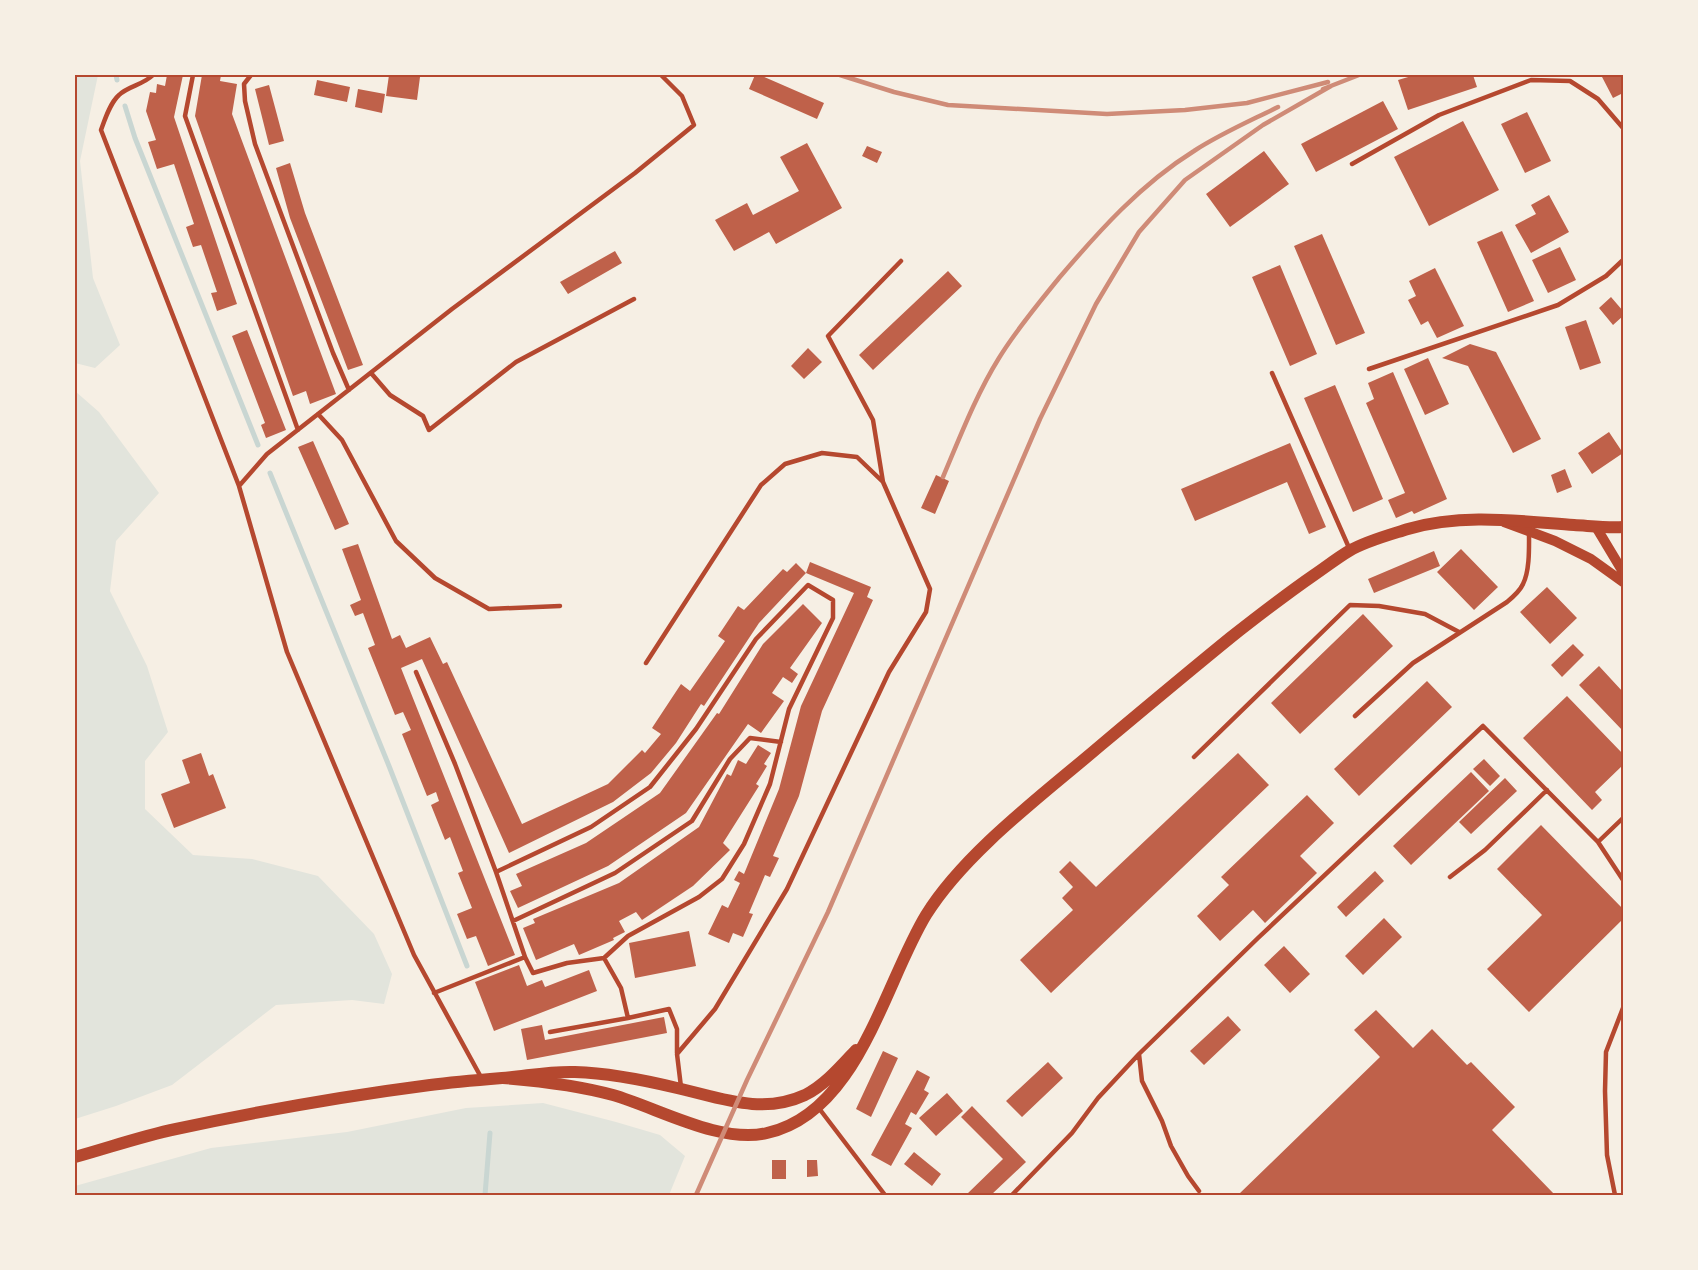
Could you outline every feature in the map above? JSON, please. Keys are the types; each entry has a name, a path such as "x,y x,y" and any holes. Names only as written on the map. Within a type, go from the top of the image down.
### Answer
{"main road":[{"path":"75,1157 174,1130 384,1091 482,1078 576,1086 615,1096 706,1128 750,1135 769,1133 779,1129 800,1120 818,1107 852,1067 925,916 948,885 978,852 1150,704 1273,603 1350,550 1405,530 1429,524 1455,520 1623,527"},
{"path":"503,1078 537,1072 576,1072 624,1077 717,1099 764,1105 787,1102 807,1094 824,1082 864,1042"}],"street":[{"path":"1501,521 1555,541 1590,559 1623,582"},
{"path":"1596,527 1623,572"}],"lane":[{"path":"153,75 147,82 119,94 106,115 101,130 239,486 287,652 414,955 482,1078"},
{"path":"193,75 185,116 298,430"},
{"path":"251,75 244,84 245,101 255,144 328,342 349,390"},
{"path":"239,486 267,454 452,309 635,173 694,125 682,96 661,75"},
{"path":"1352,164 1439,115 1532,80 1570,81 1598,99 1621,121 1623,128"},
{"path":"1369,369 1558,305 1606,276 1623,260"},
{"path":"677,1054 715,1009 787,889 890,672 926,612 930,590 883,482 873,420 828,336 901,261"},
{"path":"371,373 390,395 423,416 429,430 516,362 633,299"},
{"path":"1272,372 1350,550"},
{"path":"318,414 342,440 396,541 435,578 489,609 560,606"},
{"path":"646,663 761,485 785,464 822,453 857,457 883,482"},
{"path":"1355,716 1413,663 1507,602 1524,584 1530,531"},
{"path":"416,672 455,764 525,957 533,973 567,963 604,958 628,936 699,897 722,879 744,844 770,784 789,708 833,618 833,600 808,585 756,639 696,729 650,787 591,828 496,872"},
{"path":"1194,757 1350,605 1379,606 1425,614 1459,632"},
{"path":"1012,1195 1072,1133 1098,1098 1139,1054 1483,726 1598,842 1623,880"},
{"path":"513,921 615,873 692,821 730,759 750,738 781,742"},
{"path":"1450,878 1485,850 1547,790"},
{"path":"1598,842 1623,818"},
{"path":"434,993 525,957"},
{"path":"604,958 621,988 628,1018"},
{"path":"1615,1195 1607,1155 1606,1052 1623,1008"},
{"path":"550,1032 669,1009 677,1029 677,1054 682,1089"},
{"path":"1139,1054 1142,1081 1162,1121 1171,1146 1199,1191"},
{"path":"818,1107 885,1195"}],"shaded area":[{"path":"75,75 98,75 80,161 93,278 120,345 95,368 75,363"},
{"path":"75,391 99,412 159,493 116,541 110,591 147,666 168,732 145,761 145,809 193,855 252,859 318,876 374,934 392,974 384,1004 352,1000 276,1005 172,1085 75,1119"},
{"path":"543,1103 660,1135 685,1156 669,1195 75,1195 75,1186 211,1148 347,1132 466,1108"}],"building":[{"path":"167,75 183,75 174,117 237,304 217,311 211,293 217,292 201,245 193,247 186,227 194,224 174,164 157,169 148,142 156,140 146,111 150,92 156,93 157,84 165,86"},
{"path":"202,75 221,75 220,81 237,84 232,114 336,394 310,404 306,391 293,396 195,116"},
{"path":"389,75 420,77 417,100 386,96"},
{"path":"755,75 760,75 824,103 817,119 749,89"},
{"path":"1415,75 1473,75 1477,87 1408,110 1398,80"},
{"path":"1601,75 1623,75 1623,93 1613,98"},
{"path":"317,80 350,87 347,102 314,95"},
{"path":"269,85 284,141 269,145 255,89"},
{"path":"358,89 385,94 382,113 355,107"},
{"path":"1383,101 1398,129 1316,172 1301,144"},
{"path":"1527,112 1551,161 1525,173 1501,124"},
{"path":"1463,121 1499,190 1429,226 1394,157"},
{"path":"807,143 842,208 776,244 769,232 734,251 715,220 747,203 753,215 799,191 780,157"},
{"path":"867,146 882,152 877,163 862,156"},
{"path":"1264,151 1289,184 1230,227 1206,194"},
{"path":"290,163 305,213 363,365 348,370 290,218 276,168"},
{"path":"1549,195 1569,232 1531,253 1515,225 1536,214 1531,205"},
{"path":"1502,231 1534,301 1508,312 1477,242"},
{"path":"1322,234 1365,333 1336,345 1294,246"},
{"path":"1560,247 1576,280 1548,293 1532,260"},
{"path":"615,251 622,263 568,294 560,282"},
{"path":"1280,265 1317,354 1290,366 1252,277"},
{"path":"1435,268 1464,326 1437,338 1428,321 1421,325 1408,300 1416,296 1409,281"},
{"path":"948,271 962,286 873,370 859,355"},
{"path":"1611,297 1623,311 1623,316 1613,325 1599,308"},
{"path":"1586,320 1601,363 1580,370 1565,327"},
{"path":"247,330 286,430 266,438 261,425 265,423 232,336"},
{"path":"1470,344 1496,352 1541,439 1513,453 1468,366 1442,358"},
{"path":"808,348 822,362 804,379 791,366"},
{"path":"1428,358 1449,404 1425,415 1404,369"},
{"path":"1393,372 1447,499 1414,514 1412,511 1396,518 1388,500 1405,493 1366,403 1374,399 1368,383"},
{"path":"1335,385 1383,499 1353,512 1304,398"},
{"path":"1609,432 1623,453 1592,474 1578,453"},
{"path":"313,441 349,524 335,530 298,447"},
{"path":"1290,443 1326,527 1309,534 1287,482 1195,521 1181,489"},
{"path":"1565,469 1572,487 1557,493 1551,475"},
{"path":"936,475 949,481 935,514 921,508"},
{"path":"358,544 392,639 400,635 406,648 430,637 443,664 447,662 522,824 608,784 642,750 645,753 661,734 652,728 681,684 690,691 725,641 718,636 738,606 744,610 783,569 787,572 796,563 806,573 759,623 704,706 701,704 676,743 651,773 613,802 509,853 422,659 401,668 515,955 488,966 476,936 467,939 457,914 472,908 458,873 463,871 450,837 445,840 431,805 439,801 436,792 427,796 402,734 411,730 403,712 395,715 368,648 375,645 363,613 355,616 350,605 361,600 342,549"},
{"path":"1461,549 1498,587 1474,610 1437,572"},
{"path":"1434,551 1440,566 1374,593 1368,579"},
{"path":"810,562 871,587 867,597 873,600 822,711 799,796 773,856 779,858 770,877 765,875 749,913 753,914 743,937 733,933 729,943 708,934 722,905 728,908 740,883 734,880 739,871 744,874 779,789 801,706 854,593 806,573"},
{"path":"1547,587 1577,618 1550,644 1520,612"},
{"path":"803,604 822,623 790,668 798,674 792,683 783,677 772,693 784,701 761,733 748,724 686,813 608,866 518,908 510,891 522,886 516,874 586,843 660,793 717,713 719,714 763,644"},
{"path":"1363,614 1393,646 1300,734 1271,703"},
{"path":"1573,644 1584,655 1562,677 1551,665"},
{"path":"1599,666 1623,692 1623,731 1579,685"},
{"path":"1427,681 1452,707 1359,796 1334,769"},
{"path":"1567,696 1623,754 1623,765 1595,792 1602,800 1592,810 1523,738"},
{"path":"758,745 771,753 764,764 767,766 756,784 759,786 723,843 730,850 693,886 642,920 636,912 619,921 625,932 613,938 614,940 579,955 574,944 536,960 523,928 535,923 533,919 619,883 699,827 727,774 731,776 738,760 746,764"},
{"path":"201,753 209,776 213,774 226,808 174,828 161,794 190,783 182,760"},
{"path":"1238,753 1269,785 1051,993 1020,960 1073,910 1062,898 1073,887 1059,872 1070,861 1096,887"},
{"path":"1484,759 1500,776 1490,786 1473,769"},
{"path":"1471,772 1489,791 1411,865 1393,846"},
{"path":"1505,778 1517,791 1471,834 1459,822"},
{"path":"1307,795 1334,823 1300,856 1317,873 1265,923 1253,910 1220,941 1197,916 1229,885 1221,877"},
{"path":"1541,825 1623,909 1623,919 1529,1012 1487,969 1542,915 1497,869"},
{"path":"1375,871 1384,881 1346,917 1337,907"},
{"path":"1384,918 1402,937 1363,975 1345,956"},
{"path":"689,931 696,966 635,978 629,943"},
{"path":"1284,946 1310,974 1290,993 1264,965"},
{"path":"519,965 527,986 542,980 545,987 589,970 597,991 494,1031 475,982"},
{"path":"1376,1010 1413,1048 1432,1029 1467,1065 1471,1062 1515,1107 1492,1130 1555,1195 1238,1195 1380,1057 1354,1030"},
{"path":"1228,1016 1241,1030 1204,1065 1190,1051"},
{"path":"664,1017 667,1033 527,1060 521,1029 542,1025 545,1040"},
{"path":"883,1051 898,1058 871,1117 856,1109"},
{"path":"1048,1062 1063,1078 1022,1117 1006,1101"},
{"path":"917,1070 930,1077 924,1090 929,1093 916,1115 911,1112 905,1124 912,1128 891,1166 871,1155"},
{"path":"947,1093 963,1111 936,1136 919,1118"},
{"path":"972,1106 1026,1162 991,1195 966,1195 1003,1159 961,1117"},
{"path":"914,1152 941,1174 932,1186 904,1164"},
{"path":"772,1160 786,1160 786,1179 772,1179"},
{"path":"807,1160 817,1160 818,1176 807,1177"}],"waterway":[{"path":"116,75 117,80"},
{"path":"125,106 135,138 258,445"},
{"path":"270,473 467,966"},
{"path":"485,1195 490,1133"}],"railway":[{"path":"840,75 894,92 948,105 1107,114 1185,110 1247,103 1328,82"},
{"path":"1323,89 1359,75"},
{"path":"696,1195 747,1080 828,912 1040,419 1096,304 1139,232 1185,180 1263,125 1331,86"},
{"path":"943,477 976,401 999,358 1035,307 1090,243 1139,193 1175,164 1214,139 1278,107"}]}
